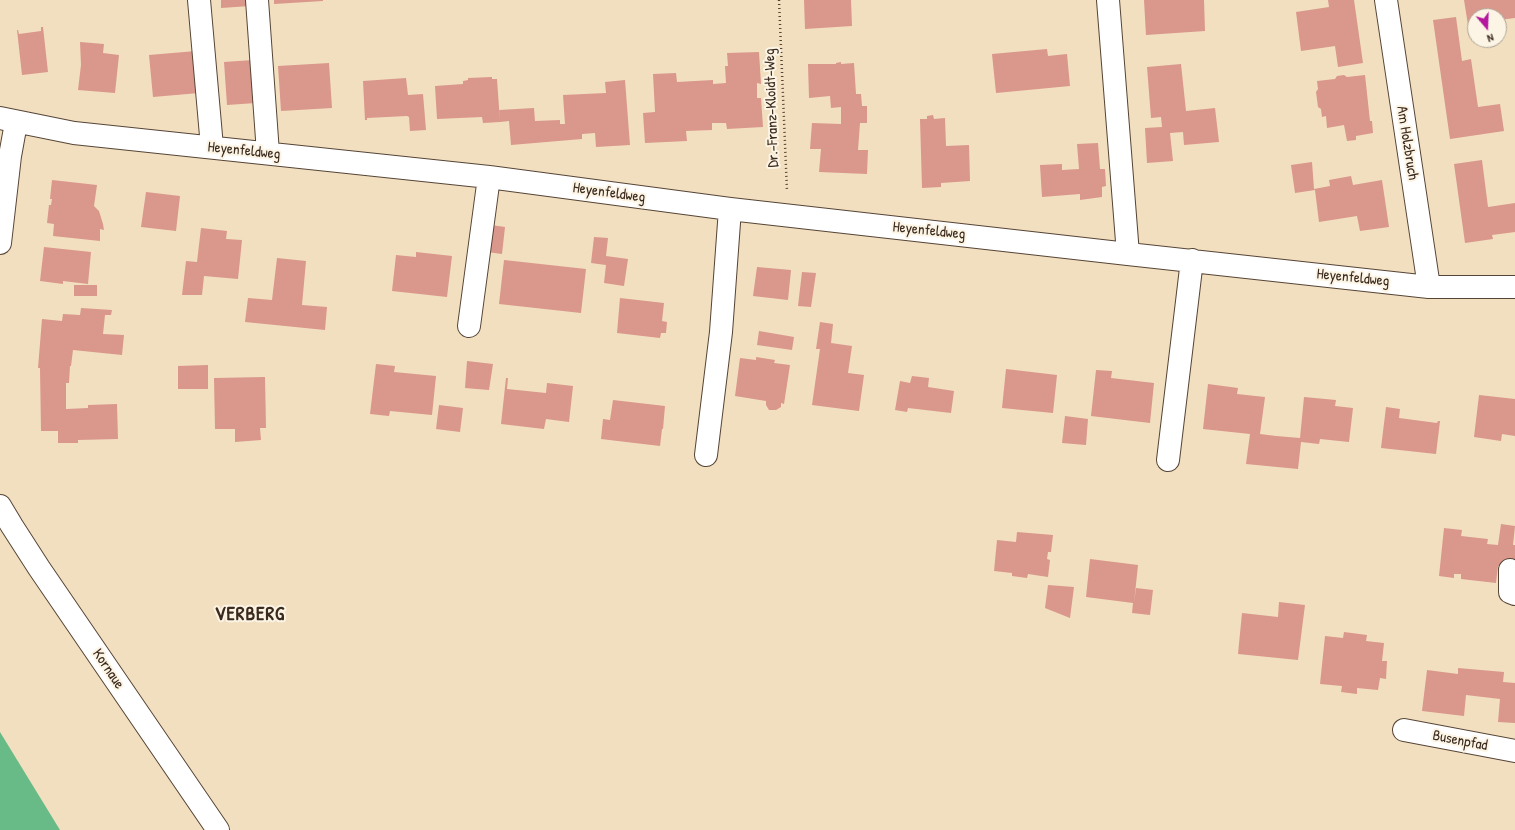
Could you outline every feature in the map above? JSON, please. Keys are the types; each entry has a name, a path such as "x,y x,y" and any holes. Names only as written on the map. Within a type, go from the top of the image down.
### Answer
{"street":[{"path":"199,0 212,147"},
{"path":"257,0 268,153"},
{"path":"1108,0 1128,254"},
{"name":"Am Holzbruch","path":"1386,0 1429,287"},
{"path":"0,243 10,156 8,120"},
{"name":"Heyenfeldweg","path":"8,120 74,133 489,177 788,216 1128,254 1429,287 1515,287"},
{"path":"470,326 489,177"},
{"path":"706,455 722,332 730,209"},
{"path":"1168,460 1192,260"},
{"name":"Kornaue","path":"0,506 39,568 218,830"},
{"path":"1510,570 1510,592 1515,594"},
{"name":"Busenpfad","path":"1404,730 1515,751"}],"path":[{"name":"Dr.-Franz-Kloidt-Weg","path":"779,0 788,216"}],"green space":[{"path":"0,732 60,830 0,830"}],"building":[{"path":"221,0 250,0 250,6 221,8"},
{"path":"274,0 323,0 323,1 274,4"},
{"path":"804,0 851,0 852,26 805,29"},
{"path":"1144,0 1204,0 1205,31 1146,35"},
{"path":"1328,0 1354,0 1363,63 1338,67 1335,46 1301,51 1296,12 1329,7"},
{"path":"1464,0 1515,0 1515,18 1507,19 1507,8 1467,8 1467,19"},
{"path":"1456,17 1462,61 1471,59 1478,107 1500,104 1504,131 1450,139 1433,20"},
{"path":"41,27 43,27 48,72 22,75 17,30 19,34 41,31"},
{"path":"80,42 104,44 103,53 119,55 115,93 78,90 81,65"},
{"path":"1047,49 1048,56 1067,54 1070,86 996,93 992,54"},
{"path":"196,51 199,93 153,97 149,55"},
{"path":"759,52 761,84 757,83 757,98 761,98 763,127 727,129 726,123 712,123 712,130 686,131 687,141 645,143 643,113 655,112 653,74 676,73 677,82 713,80 713,84 726,83 725,66 728,66 727,53"},
{"path":"253,60 256,103 227,105 224,62"},
{"path":"841,62 841,64 854,63 856,94 861,94 862,106 867,106 867,123 860,123 858,150 868,150 867,174 819,172 821,149 810,149 812,123 841,124 841,107 831,108 830,96 809,98 808,64 836,64"},
{"path":"329,63 332,108 281,111 278,66"},
{"path":"1181,64 1186,111 1215,108 1219,142 1184,145 1183,132 1170,133 1173,161 1147,163 1145,128 1162,127 1161,117 1151,118 1147,67"},
{"path":"1344,75 1347,77 1365,75 1370,121 1372,121 1373,133 1356,136 1356,140 1347,141 1344,125 1327,128 1326,116 1322,117 1321,109 1318,107 1316,92 1318,89 1317,81 1335,79 1337,76"},
{"path":"492,77 492,79 497,79 500,122 483,123 482,117 437,119 435,86 463,84 463,81 468,80 468,78"},
{"path":"406,78 408,95 423,94 426,130 410,131 409,117 407,116 367,118 367,120 365,120 363,81"},
{"path":"625,80 630,145 596,147 595,133 582,134 582,139 511,145 509,121 500,122 499,110 534,108 535,121 560,120 560,124 565,124 563,95 606,93 605,82"},
{"path":"933,115 934,119 945,118 946,146 969,145 970,181 941,183 941,187 922,188 920,119 927,119 927,116"},
{"path":"1098,143 1100,169 1105,169 1106,186 1102,187 1102,197 1080,200 1080,194 1042,197 1040,165 1062,164 1062,170 1079,169 1077,144"},
{"path":"1482,160 1488,207 1515,203 1515,232 1492,235 1493,239 1465,243 1454,164"},
{"path":"1312,162 1314,189 1330,186 1329,180 1351,176 1353,185 1382,180 1389,227 1360,231 1357,216 1319,222 1315,190 1295,193 1291,165"},
{"path":"52,180 97,185 94,206 99,211 104,230 100,229 100,241 53,236 54,224 47,223 49,205 51,205 52,199 50,199"},
{"path":"146,192 180,196 176,231 141,227"},
{"path":"491,225 505,227 502,254 487,252"},
{"path":"201,228 227,231 226,239 242,240 238,279 204,276 202,295 182,295 186,261 197,262"},
{"path":"594,237 608,238 606,256 628,259 624,286 604,283 606,265 591,263"},
{"path":"44,247 91,252 88,284 63,281 63,284 40,281"},
{"path":"416,252 452,256 447,297 392,291 396,255 416,257"},
{"path":"277,258 306,261 302,305 327,307 325,330 245,322 248,298 272,300"},
{"path":"504,260 586,269 581,313 499,304"},
{"path":"757,267 791,270 788,300 753,296"},
{"path":"802,272 816,273 811,307 798,306"},
{"path":"74,285 97,285 97,296 74,296"},
{"path":"620,298 664,303 662,321 667,322 666,333 661,333 660,338 617,333"},
{"path":"81,308 112,310 111,315 105,315 103,334 124,335 122,355 73,350 69,383 66,383 66,409 88,408 88,405 117,404 118,439 78,440 78,443 58,443 58,431 41,431 40,368 38,368 42,319 62,321 63,314 80,315"},
{"path":"820,322 833,324 831,343 852,346 848,373 864,375 859,411 812,405 820,349 816,349"},
{"path":"759,331 794,337 792,350 757,345"},
{"path":"756,357 775,360 774,363 790,365 784,404 781,403 781,407 776,410 769,410 766,405 766,401 735,396 740,358 756,360"},
{"path":"467,361 493,364 489,390 465,388"},
{"path":"376,364 395,366 394,372 436,376 432,415 390,411 389,416 370,414"},
{"path":"208,365 208,389 178,389 178,366"},
{"path":"1006,369 1057,375 1053,413 1002,408"},
{"path":"1096,370 1112,371 1111,378 1154,383 1150,423 1091,416"},
{"path":"912,376 929,378 928,387 954,391 951,413 908,408 907,412 895,410 900,381 910,383"},
{"path":"265,377 266,428 260,428 261,440 235,442 235,429 215,429 214,378"},
{"path":"506,378 508,378 507,389 546,393 547,383 573,386 569,422 546,419 544,429 501,424"},
{"path":"1208,384 1238,388 1237,394 1265,397 1260,434 1276,436 1300,438 1304,397 1336,400 1335,406 1353,408 1349,442 1320,439 1319,444 1301,442 1298,469 1246,464 1250,434 1203,429"},
{"path":"1479,395 1515,399 1515,436 1502,434 1501,441 1474,437"},
{"path":"613,400 665,406 660,446 601,439 603,419 610,420"},
{"path":"439,405 463,408 460,432 436,429"},
{"path":"1386,407 1400,409 1399,418 1437,423 1440,421 1436,454 1381,448"},
{"path":"1065,416 1088,419 1086,445 1062,443"},
{"path":"1501,524 1515,526 1513,545 1515,545 1515,568 1498,566 1496,583 1461,579 1461,574 1454,574 1454,578 1439,576 1444,528 1462,530 1461,536 1488,539 1487,544 1498,545"},
{"path":"1017,532 1053,535 1051,552 1048,552 1047,559 1050,560 1048,577 1028,574 1027,578 1012,576 1012,573 994,571 997,540 1016,542"},
{"path":"1090,559 1138,565 1134,603 1136,588 1153,590 1150,615 1132,613 1133,603 1086,597"},
{"path":"1048,585 1074,587 1070,618 1045,608"},
{"path":"1279,602 1305,605 1298,660 1238,654 1242,613 1278,617"},
{"path":"1344,632 1367,635 1366,641 1384,643 1382,661 1387,661 1386,679 1380,678 1378,690 1357,688 1357,694 1341,692 1342,686 1320,684 1325,636 1343,638"},
{"path":"1458,668 1504,672 1503,682 1515,683 1515,723 1498,722 1500,699 1466,695 1464,716 1422,711 1427,670 1458,674"}],"district":[{"name":"VERBERG","path":"250,615"}]}
